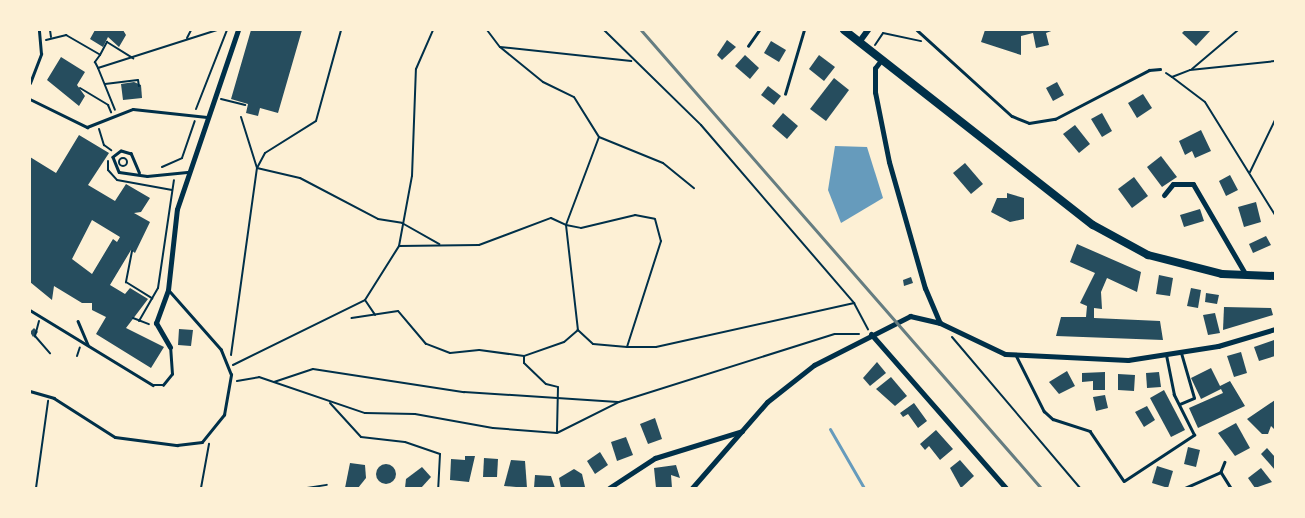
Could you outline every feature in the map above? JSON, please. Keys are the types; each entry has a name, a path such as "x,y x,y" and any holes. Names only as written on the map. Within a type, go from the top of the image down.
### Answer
{"main road":[{"path":"844,30 1093,225 1148,254 1222,274 1275,276"}],"street":[{"path":"170,347 156,323 168,290 174,223 188,172 216,97 238,30"},
{"path":"860,41 868,30"},
{"path":"882,59 875,68 889,162 925,288 940,323"},
{"path":"1164,195 1173,184 1183,180 1193,184 1246,275"},
{"path":"692,488 767,402 814,365 871,334 910,316 940,323 1005,354 1128,360 1180,352 1275,329"},
{"path":"871,334 1006,488"},
{"path":"609,488 655,458 742,431"}],"lane":[{"path":"30,83 41,42 39,30"},
{"path":"748,46 759,30"},
{"path":"785,94 804,30"},
{"path":"917,30 1012,116 1030,123 1055,119 1149,70 1160,69"},
{"path":"30,99 87,127 116,113 133,109 195,114 208,118"},
{"path":"138,173 131,154 114,153 116,170 138,173 188,172"},
{"path":"30,391 49,396 115,437 194,445 211,435 224,415 232,382 229,367 221,350 168,290"},
{"path":"30,310 153,385 164,385 172,374 170,347"},
{"path":"78,322 89,347"},
{"path":"1179,404 1194,398 1180,352"},
{"path":"1016,355 1044,411 1052,419 1090,431 1124,482 1194,435 1179,404 1166,354"},
{"path":"1185,488 1220,472 1225,462"},
{"path":"1220,472 1231,488"}],"path":[{"path":"50,30 51,37"},
{"path":"187,38 191,30"},
{"path":"98,68 133,58 187,38 217,30"},
{"path":"156,169 182,158 202,92 227,30"},
{"path":"229,367 257,168 265,153 316,121 341,30"},
{"path":"229,367 365,300 399,246 412,176 416,69 433,30"},
{"path":"487,30 500,46 544,82 574,97 599,137 663,163 694,188"},
{"path":"232,382 259,377 365,413 415,414 493,428 557,433 619,402 835,334 871,334 854,303 701,125 633,61 604,30"},
{"path":"1190,70 1238,30"},
{"path":"871,50 883,33 932,43"},
{"path":"41,42 51,37 66,34 100,55"},
{"path":"110,38 95,62 116,113"},
{"path":"107,42 133,58"},
{"path":"500,46 633,61"},
{"path":"1172,77 1190,70 1275,62"},
{"path":"1160,69 1205,102 1275,215"},
{"path":"104,84 138,80 139,86"},
{"path":"80,88 108,105 112,115"},
{"path":"202,92 246,105"},
{"path":"241,117 257,168"},
{"path":"1250,173 1275,120"},
{"path":"101,132 104,146 114,153"},
{"path":"599,137 566,225 578,330 593,344 656,347 854,303"},
{"path":"107,162 118,148"},
{"path":"107,162 117,180 172,190 152,298 139,321"},
{"path":"257,168 300,178 378,219 402,223 441,246"},
{"path":"399,246 479,245 551,218 566,225 581,228 635,215 655,220 660,241 627,347"},
{"path":"132,251 126,282 152,298"},
{"path":"365,300 375,315"},
{"path":"352,318 398,311 426,344 450,353 479,350 524,356 564,342 578,330"},
{"path":"133,318 139,321 156,323"},
{"path":"940,323 1080,488"},
{"path":"37,325 35,336 50,354"},
{"path":"77,356 82,343"},
{"path":"524,356 524,363 546,384 558,387 560,398 557,433"},
{"path":"274,382 313,369 464,392 619,402"},
{"path":"36,488 49,396"},
{"path":"329,401 361,437 405,442 440,454 438,488"},
{"path":"201,488 211,435"},
{"path":"307,488 327,485"}],"water":[{"path":"835,146 867,147 883,198 841,223 828,190"}],"building":[{"path":"95,30 123,30 126,35 119,47 108,37 103,47 90,39"},
{"path":"251,30 302,30 278,113 260,108 258,116 246,113 248,104 231,99"},
{"path":"985,30 1054,30 1046,33 1049,45 1036,48 1033,33 1021,36 1021,55 981,42"},
{"path":"1185,30 1211,30 1196,46 1182,33"},
{"path":"727,40 736,47 722,60 717,55"},
{"path":"771,41 786,50 779,62 764,53"},
{"path":"745,55 759,68 750,79 735,66"},
{"path":"819,55 835,67 824,81 809,69"},
{"path":"61,57 85,72 77,85 85,96 79,106 47,80"},
{"path":"834,78 849,90 826,121 810,109"},
{"path":"134,82 141,85 142,98 123,100 121,84"},
{"path":"1057,82 1064,95 1053,101 1046,88"},
{"path":"768,86 781,96 774,105 761,95"},
{"path":"1143,94 1152,108 1137,118 1128,103"},
{"path":"783,113 798,126 787,139 772,126"},
{"path":"1102,113 1112,131 1102,137 1091,119"},
{"path":"1075,125 1090,144 1079,153 1063,134"},
{"path":"1201,130 1211,151 1195,158 1192,151 1185,155 1179,141"},
{"path":"79,135 109,153 88,185 115,201 126,184 150,198 141,212 134,213 150,222 135,253 131,250 110,285 125,294 130,288 148,299 126,328 164,347 151,368 96,334 106,317 92,310 92,303 82,303 54,286 52,300 30,282 30,157 56,173","holes":["92,220 120,237 117,242 113,239 92,274 72,259"]},
{"path":"1161,156 1177,177 1162,187 1147,167"},
{"path":"965,163 983,184 971,194 953,173"},
{"path":"1230,175 1238,190 1226,196 1219,181"},
{"path":"1134,177 1148,196 1132,208 1118,189"},
{"path":"1007,193 1024,198 1024,219 1010,222 991,212 997,198 1007,198"},
{"path":"1256,202 1261,222 1244,227 1238,207"},
{"path":"1200,209 1204,221 1184,227 1180,215"},
{"path":"1266,236 1271,245 1253,253 1249,244"},
{"path":"1077,244 1141,272 1137,292 1107,278 1101,292 1102,309 1094,308 1094,318 1160,321 1163,340 1056,336 1061,317 1086,317 1087,306 1080,303 1095,273 1070,262"},
{"path":"1159,275 1173,278 1170,296 1156,294"},
{"path":"911,277 913,283 904,286 903,280"},
{"path":"1191,288 1201,290 1198,308 1187,306"},
{"path":"1206,293 1219,295 1217,304 1205,302"},
{"path":"1224,307 1271,308 1273,315 1223,330"},
{"path":"1215,313 1220,333 1208,335 1203,315"},
{"path":"34,328 38,332 33,337 30,332"},
{"path":"179,329 193,330 191,346 178,345"},
{"path":"1274,340 1275,356 1259,361 1254,347"},
{"path":"1241,352 1247,373 1234,377 1227,356"},
{"path":"877,362 886,373 870,386 863,378"},
{"path":"1211,368 1220,386 1230,381 1245,406 1198,428 1189,408 1223,393 1221,389 1201,399 1191,378"},
{"path":"1067,371 1075,386 1059,394 1049,382"},
{"path":"1105,372 1105,390 1093,390 1093,381 1082,382 1082,373"},
{"path":"1159,372 1161,387 1147,388 1146,373"},
{"path":"1118,374 1135,375 1134,391 1118,390"},
{"path":"891,377 907,396 895,406 876,389"},
{"path":"1164,390 1185,430 1171,437 1150,398"},
{"path":"1105,395 1108,408 1096,411 1093,397"},
{"path":"1275,400 1275,430 1271,426 1268,434 1262,434 1247,419"},
{"path":"914,403 927,421 918,428 908,414 903,417 900,413"},
{"path":"1147,406 1155,420 1144,427 1135,412"},
{"path":"655,418 662,439 648,444 640,424"},
{"path":"1236,423 1250,448 1235,456 1218,433"},
{"path":"936,430 953,449 940,460 929,446 925,450 920,444"},
{"path":"626,437 633,455 617,461 611,442"},
{"path":"1188,447 1200,450 1196,467 1184,464"},
{"path":"1267,448 1275,457 1275,470 1261,454"},
{"path":"600,452 608,465 595,474 587,461"},
{"path":"465,456 475,456 469,482 450,480 451,459 465,460"},
{"path":"484,458 498,459 497,477 483,477"},
{"path":"511,460 525,461 527,488 504,486"},
{"path":"960,460 974,476 961,488 950,468"},
{"path":"350,463 365,465 366,478 358,488 345,488"},
{"path":"386,464 393,467 396,474 393,481 386,484 379,481 376,474 379,467"},
{"path":"676,465 680,478 671,475 672,488 656,488 654,468"},
{"path":"1157,466 1173,471 1168,488 1152,483"},
{"path":"422,467 431,477 421,488 405,488 406,479"},
{"path":"1261,468 1272,482 1255,488 1248,478"},
{"path":"574,469 582,474 585,487 561,488 559,478"},
{"path":"535,475 551,476 555,488 534,488"}],"waterway":[{"path":"830,429 864,488"}],"railway":[{"path":"641,30 1041,488"}]}
